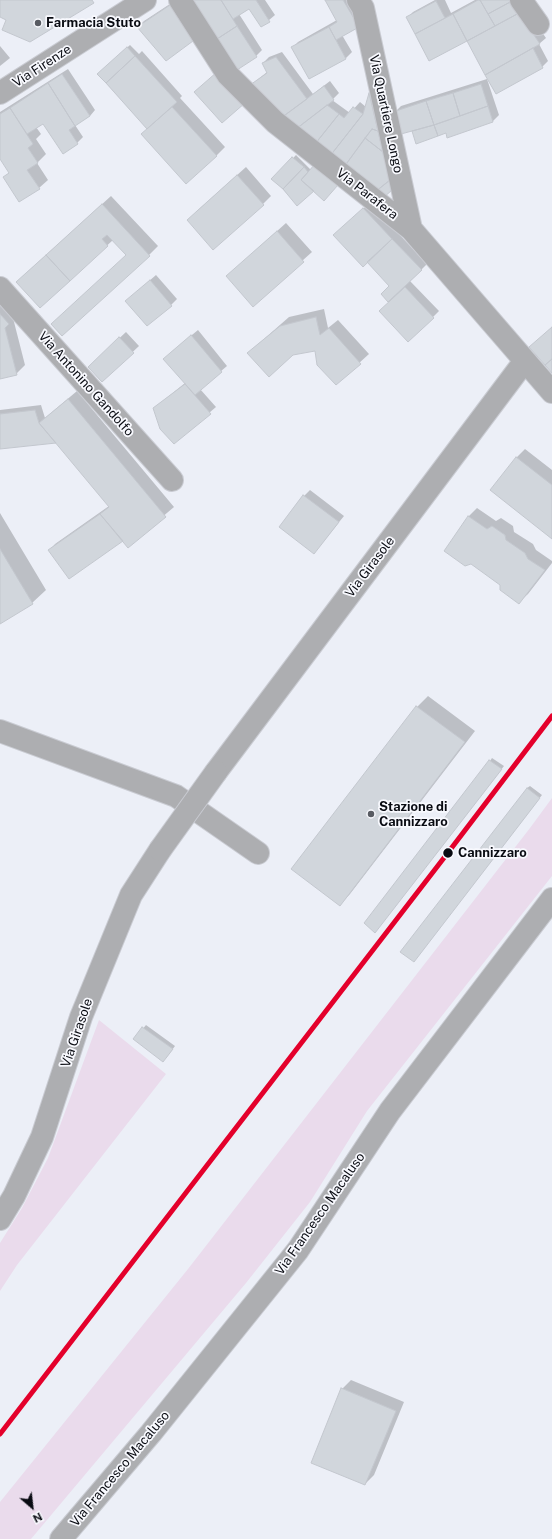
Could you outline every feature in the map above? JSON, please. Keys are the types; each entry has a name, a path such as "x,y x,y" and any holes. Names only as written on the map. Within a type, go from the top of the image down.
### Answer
{"street":[{"name":"Via Firenze","path":"0,93 145,0"},
{"name":"Via Parafera","path":"180,0 228,74 274,122 411,229 524,362 552,392"},
{"name":"Via Quartiere Longo","path":"358,0 363,8 411,229"},
{"path":"521,0 538,24"},
{"name":"Via Antonino Gandolfo","path":"0,288 172,480"},
{"name":"Via Girasole","path":"0,1219 14,1196 42,1137 81,1017 131,895 160,850 216,772 524,362"},
{"path":"0,730 176,796 258,853"},
{"name":"Via Francesco Macaluso","path":"61,1539 152,1433 298,1250 390,1111 552,899"}],"shaded area":[{"path":"552,798 552,876 367,1111 310,1202 246,1283 31,1539 0,1539 0,1502 188,1269"},
{"path":"99,1020 166,1074 17,1265 0,1291 0,1243 22,1208 48,1158"}],"building":[{"path":"0,0 92,0 94,3 30,42 2,30 6,20 0,17"},
{"path":"192,0 221,0 237,26 217,39"},
{"path":"221,0 256,0 270,22 261,27 249,9 233,19"},
{"path":"325,0 343,0 359,27 336,40 329,27 337,22"},
{"path":"480,0 495,26 467,41 453,14"},
{"path":"480,0 511,0 512,1 488,14"},
{"path":"436,1 445,18 415,34 406,17"},
{"path":"512,1 519,13 495,26 488,14"},
{"path":"170,5 193,41 166,61 137,27"},
{"path":"519,13 540,44 485,75 467,41"},
{"path":"453,14 467,41 429,61 415,34"},
{"path":"237,26 257,57 237,70 217,39"},
{"path":"329,27 346,59 309,79 291,47"},
{"path":"127,47 135,56 106,83 97,74"},
{"path":"533,48 543,68 496,94 485,75"},
{"path":"135,56 177,102 147,129 106,83"},
{"path":"276,57 307,99 281,118 250,85 267,73 262,63"},
{"path":"217,72 245,103 222,123 194,92"},
{"path":"62,74 90,116 75,126 48,83"},
{"path":"48,83 75,126 69,130 78,144 63,154 43,124 27,134 10,108"},
{"path":"481,84 488,106 460,116 453,93"},
{"path":"324,86 334,100 296,129 281,118"},
{"path":"369,93 378,131 372,129 344,167 330,156 363,114"},
{"path":"453,93 460,116 434,125 426,101"},
{"path":"426,101 434,125 401,134 393,112"},
{"path":"327,105 339,114 315,144 296,129"},
{"path":"488,106 493,122 447,138 446,133 438,136 434,125"},
{"path":"172,107 217,156 186,184 141,134"},
{"path":"353,107 363,114 330,156 315,144 339,114 344,118"},
{"path":"10,108 33,144 28,148 38,163 27,170 40,189 19,202 3,177 9,173 0,159 0,114"},
{"path":"434,125 438,136 416,144 412,131"},
{"path":"372,129 378,131 383,152 365,138"},
{"path":"365,138 383,152 390,180 375,192 344,167"},
{"path":"292,157 304,167 283,189 271,179"},
{"path":"315,164 338,185 324,201 301,180"},
{"path":"304,167 308,172 301,180 314,191 297,206 283,189"},
{"path":"237,175 264,205 213,250 187,220"},
{"path":"390,180 392,190 382,199 375,192"},
{"path":"102,204 150,256 62,336 51,324 126,255 107,235 102,239 108,246 70,281 46,255"},
{"path":"363,208 392,239 363,267 333,235"},
{"path":"277,231 304,262 253,307 226,276"},
{"path":"392,239 422,270 388,302 381,294 389,286 367,262"},
{"path":"46,255 70,281 40,308 16,282"},
{"path":"150,280 172,306 147,326 125,301"},
{"path":"405,287 434,318 408,342 379,311"},
{"path":"0,314 9,324 5,328 17,375 0,379"},
{"path":"316,317 320,335 329,328 361,364 336,385 317,365 315,351 293,355 269,377 247,353 280,326"},
{"path":"552,327 552,359 545,365 529,347"},
{"path":"191,335 222,372 195,395 163,359"},
{"path":"119,337 134,353 102,382 88,367"},
{"path":"552,359 552,373 545,365"},
{"path":"185,384 211,414 174,444 160,429 153,408"},
{"path":"68,399 166,517 128,548 100,514 109,507 39,423"},
{"path":"35,410 39,423 56,443 0,449 0,414"},
{"path":"516,457 552,485 552,539 490,490"},
{"path":"303,495 339,522 314,554 279,527"},
{"path":"100,514 123,541 69,579 48,550"},
{"path":"468,516 487,529 492,526 505,535 506,540 525,553 528,559 545,570 519,604 500,590 500,585 471,564 465,566 444,551"},
{"path":"0,549 33,604 0,624"},
{"name":"Stazione di Cannizzaro","path":"416,706 465,742 340,906 291,869"},
{"path":"489,760 502,769 375,933 364,923"},
{"path":"527,788 540,798 414,962 400,952"},
{"path":"142,1027 173,1049 163,1062 133,1039"},
{"path":"341,1388 396,1411 365,1485 311,1463"}],"transit line":[{"path":"0,1434 552,716"}],"place":[{"name":"Farmacia Stuto","path":"38,23"},
{"name":"Stazione di Cannizzaro","path":"371,814"},
{"name":"Cannizzaro","path":"448,853"}]}
